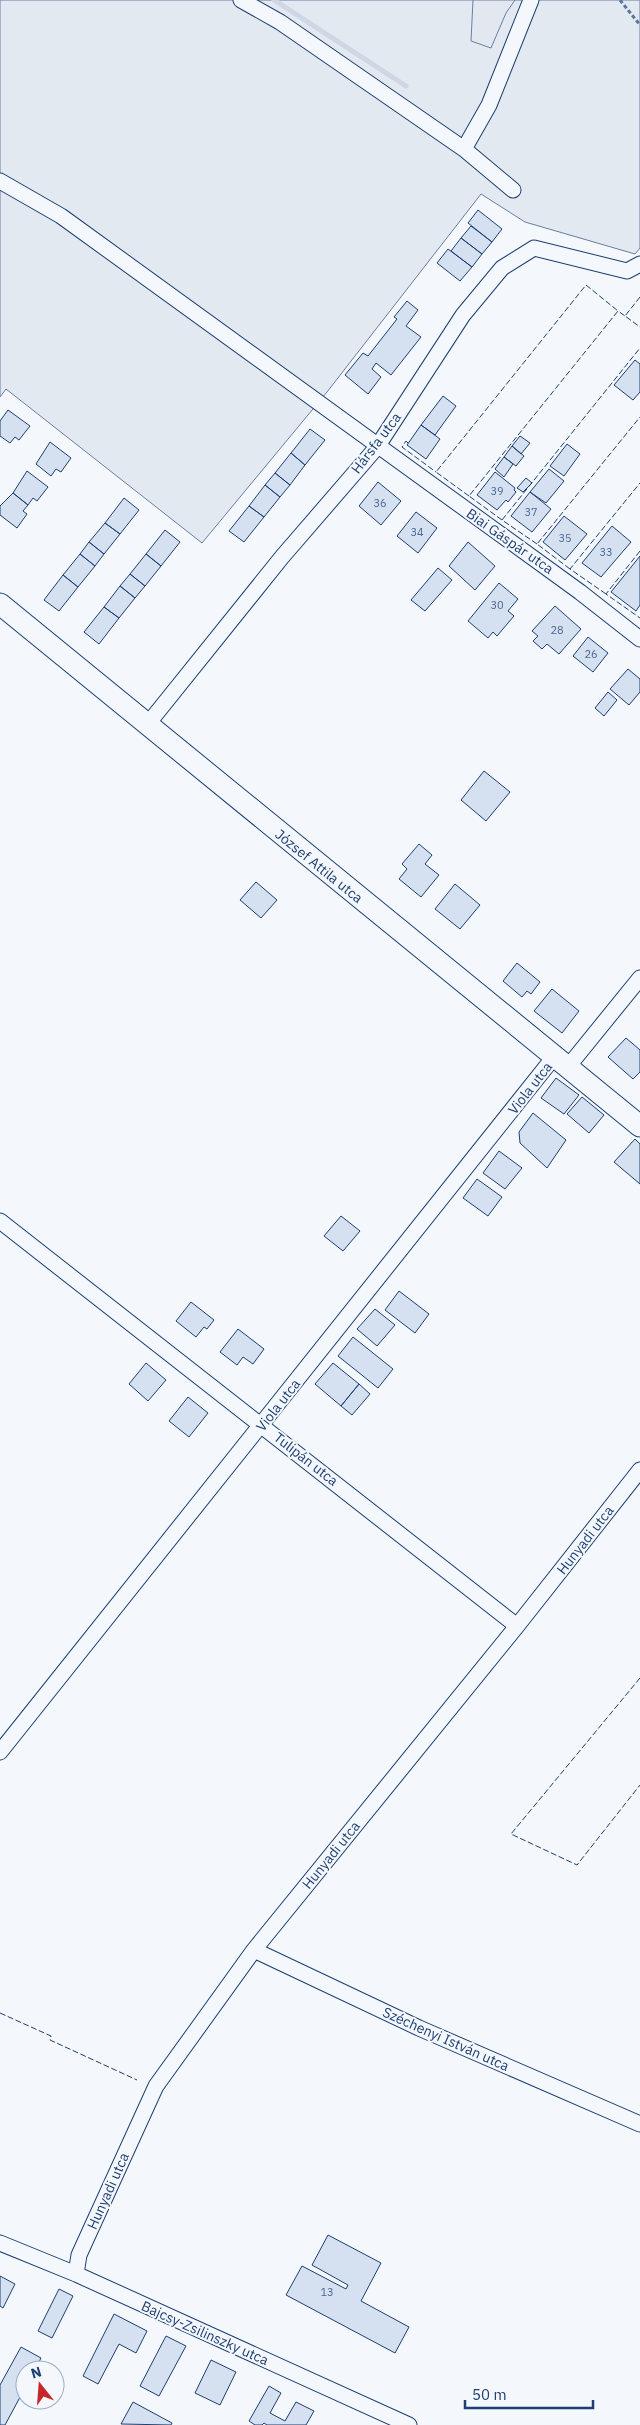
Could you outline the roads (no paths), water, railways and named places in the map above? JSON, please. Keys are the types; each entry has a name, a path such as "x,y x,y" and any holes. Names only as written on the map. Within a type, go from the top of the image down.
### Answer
{"street":[{"path":"241,0 280,22 464,149 513,190"},
{"path":"464,149 489,105 531,0"},
{"name":"Biai Gáspár utca","path":"0,181 61,216 580,592 640,639"},
{"name":"Hársfa utca","path":"147,726 282,557 377,446 463,315 502,268 534,248 627,271 640,264"},
{"name":"József Attila utca","path":"0,604 147,726 640,1126"},
{"name":"Viola utca","path":"0,1752 262,1425 561,1062 640,978"},
{"name":"Tulipán utca","path":"0,1221 517,1626"},
{"name":"Hunyadi utca","path":"76,2274 79,2255 156,2086 254,1950 639,1474"},
{"name":"Széchenyi István utca","path":"254,1950 419,2028 640,2124"},
{"name":"Bajcsy-Zsilinszky utca","path":"0,2243 76,2274 409,2425"}],"waterway":[{"path":"274,0 406,86"}]}
